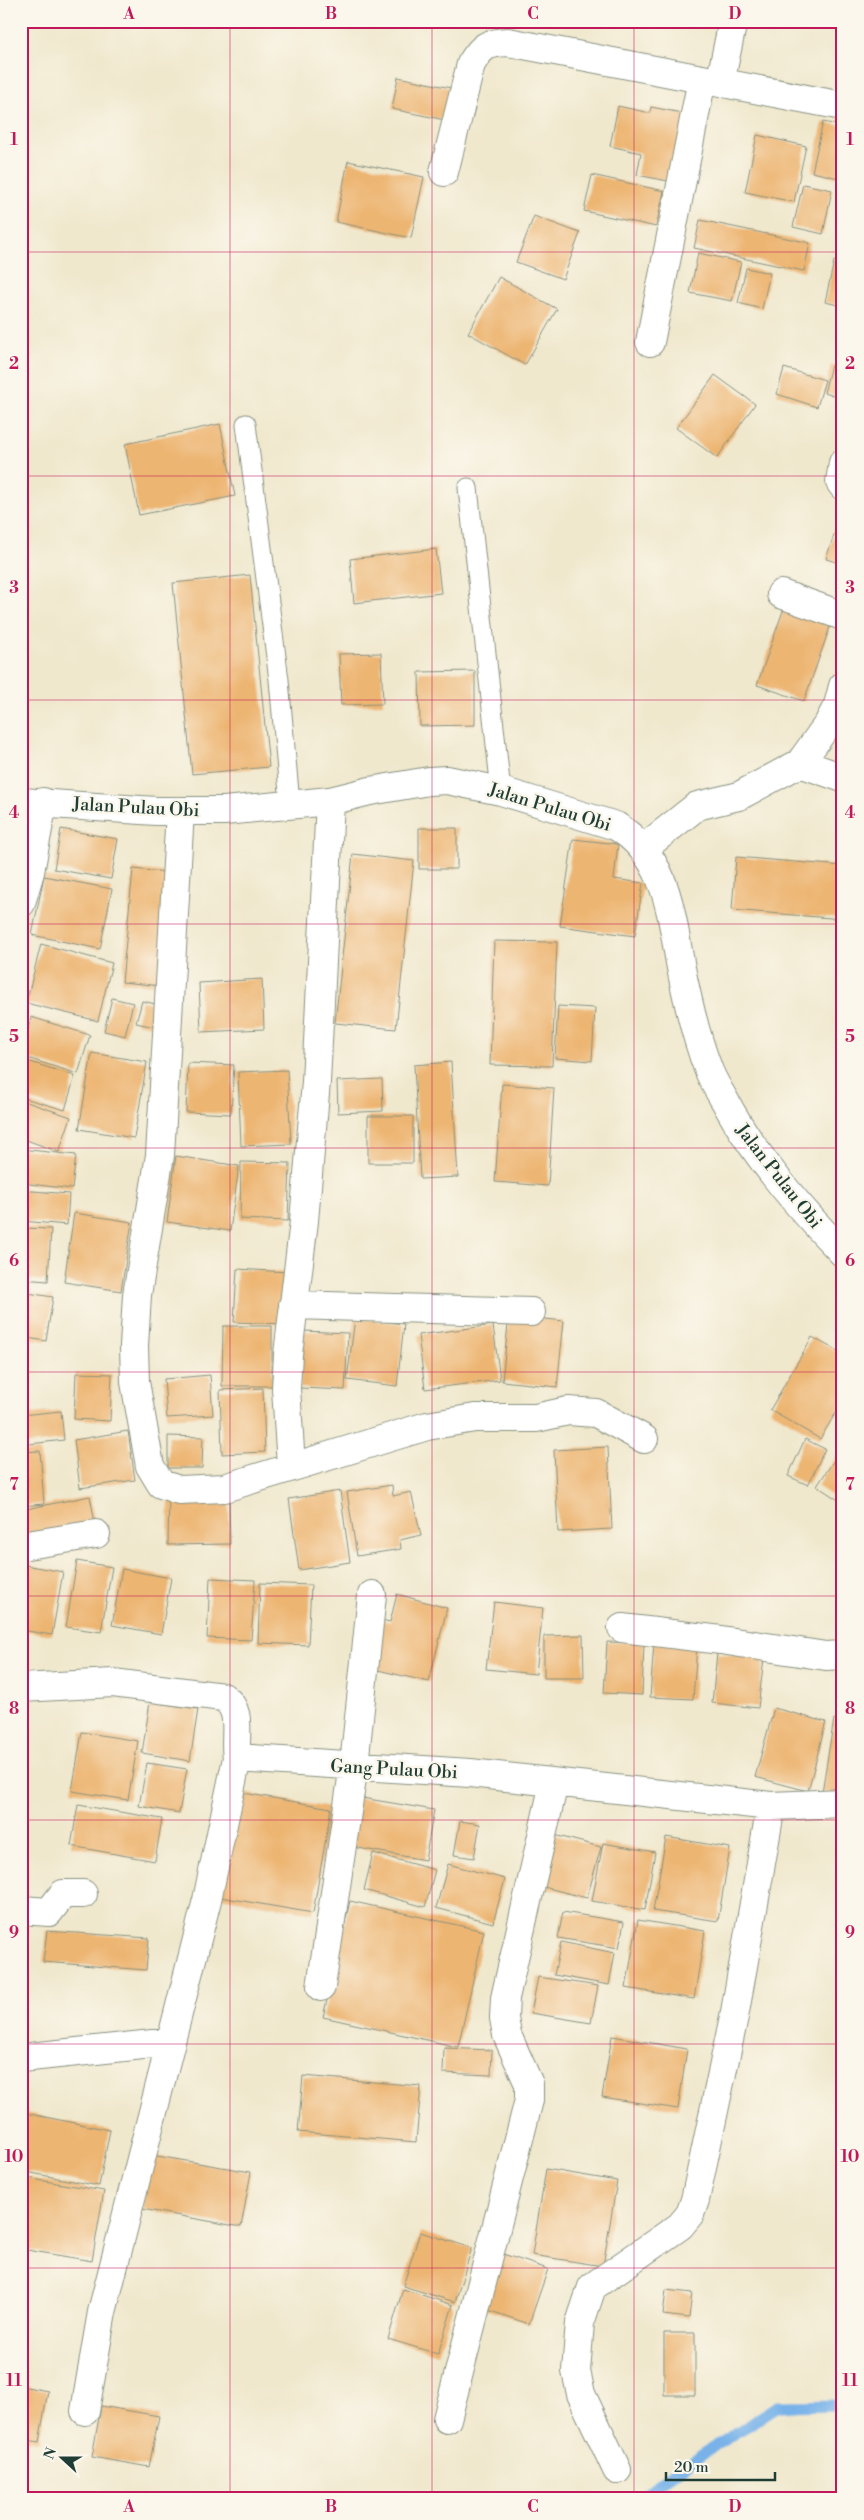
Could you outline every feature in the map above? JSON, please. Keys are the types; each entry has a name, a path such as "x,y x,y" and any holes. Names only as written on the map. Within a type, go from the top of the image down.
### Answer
{"street":[{"path":"650,342 711,81 733,21"},
{"path":"444,172 471,64 480,50 491,43 508,42 843,106"},
{"path":"843,463 840,482 843,486"},
{"path":"781,594 843,616"},
{"path":"644,848 697,806 739,796 800,763 828,724 838,705 843,686"},
{"path":"800,763 843,778"},
{"name":"Jalan Pulau Obi","path":"32,802 156,811 224,811 330,800 429,781 468,783 501,791 616,826 629,834 644,848 655,865 668,896 691,1015 709,1072 742,1133 779,1182 843,1253"},
{"path":"291,1466 286,1388 316,1082 330,800"},
{"path":"21,903 30,872 32,802"},
{"path":"180,810 160,1155 137,1295 134,1346 135,1382 150,1466 161,1484 179,1490 224,1488 427,1426 475,1418 536,1418 568,1411 596,1413 644,1439"},
{"path":"294,1304 531,1312"},
{"path":"21,1546 96,1534"},
{"path":"321,1987 354,1765 372,1595"},
{"path":"622,1628 721,1640 826,1656 843,1655"},
{"path":"21,1688 114,1683 223,1697 232,1703 236,1712 235,1745 237,1758 207,1900 102,2312 85,2411"},
{"name":"Gang Pulau Obi","path":"237,1758 470,1773 771,1806 843,1803"},
{"path":"447,2419 529,2100 529,2084 507,2035 504,2018 504,1998 554,1783"},
{"path":"617,2470 581,2394 576,2371 580,2323 592,2287 680,2226 690,2214 696,2200 736,2012 771,1806"},
{"path":"21,1910 49,1912 63,1894 83,1894"},
{"path":"21,2058 171,2042"}],"lane":[{"path":"246,424 279,680 290,804"},
{"path":"468,488 501,791"}],"building":[{"path":"398,77 451,88 445,120 392,109"},
{"path":"618,106 650,113 651,107 687,114 673,182 637,175 641,153 610,146"},
{"path":"823,122 843,126 843,179 812,172"},
{"path":"757,135 806,146 794,202 745,192"},
{"path":"348,161 424,177 411,238 336,222"},
{"path":"592,175 664,191 656,227 584,211"},
{"path":"803,184 832,190 823,234 793,227"},
{"path":"534,216 580,233 563,279 516,262"},
{"path":"700,220 810,243 804,271 694,248"},
{"path":"698,253 741,262 732,301 690,293"},
{"path":"834,261 843,263 843,306 825,302"},
{"path":"746,268 770,273 762,309 738,303"},
{"path":"499,277 557,309 525,365 468,333"},
{"path":"831,365 843,368 843,398 824,393"},
{"path":"784,368 825,380 817,407 777,394"},
{"path":"715,375 755,404 717,458 676,428"},
{"path":"220,424 235,496 139,515 125,444"},
{"path":"838,523 843,524 843,564 826,559"},
{"path":"436,549 441,593 354,603 350,559"},
{"path":"250,575 269,767 192,774 173,583"},
{"path":"785,605 832,621 804,701 757,685"},
{"path":"381,653 383,704 341,705 339,654"},
{"path":"475,671 475,725 420,726 419,672"},
{"path":"419,828 457,828 457,869 419,869"},
{"path":"61,829 118,839 111,879 54,869"},
{"path":"573,839 618,844 614,879 643,883 635,936 560,926"},
{"path":"353,854 414,861 396,1029 335,1023"},
{"path":"736,857 843,866 843,919 732,910"},
{"path":"133,869 174,873 162,986 122,982"},
{"path":"44,876 112,889 100,949 32,935"},
{"path":"494,941 557,942 552,1066 490,1065"},
{"path":"41,944 112,963 98,1021 26,1003"},
{"path":"262,979 264,1029 201,1032 199,983"},
{"path":"112,998 133,1003 125,1036 104,1031"},
{"path":"142,1001 160,1005 155,1027 136,1023"},
{"path":"558,1006 595,1008 592,1061 555,1058"},
{"path":"31,1017 90,1035 78,1074 21,1056"},
{"path":"92,1053 147,1062 134,1138 79,1129"},
{"path":"21,1059 75,1076 65,1110 21,1097"},
{"path":"451,1062 458,1177 420,1179 414,1065"},
{"path":"188,1063 234,1065 231,1114 186,1112"},
{"path":"287,1070 291,1144 241,1146 238,1072"},
{"path":"382,1079 383,1111 338,1113 337,1081"},
{"path":"502,1084 554,1088 548,1186 495,1182"},
{"path":"21,1100 71,1117 59,1152 21,1138"},
{"path":"368,1116 413,1116 413,1163 368,1163"},
{"path":"21,1149 76,1155 72,1189 21,1183"},
{"path":"176,1156 239,1166 230,1231 167,1222"},
{"path":"241,1162 290,1163 288,1221 240,1219"},
{"path":"21,1190 69,1194 67,1225 21,1221"},
{"path":"74,1213 132,1222 121,1291 64,1282"},
{"path":"21,1228 51,1229 48,1281 21,1279"},
{"path":"237,1269 288,1272 285,1324 234,1322"},
{"path":"21,1292 53,1297 46,1341 21,1337"},
{"path":"509,1315 564,1321 557,1387 502,1381"},
{"path":"355,1318 404,1324 397,1386 347,1380"},
{"path":"493,1325 500,1380 425,1389 418,1335"},
{"path":"223,1326 272,1326 272,1386 222,1386"},
{"path":"303,1331 348,1333 345,1390 300,1388"},
{"path":"812,1337 843,1354 843,1401 820,1439 770,1410"},
{"path":"76,1373 112,1374 110,1421 74,1419"},
{"path":"210,1375 213,1415 167,1418 164,1379"},
{"path":"263,1388 265,1452 222,1454 220,1390"},
{"path":"61,1411 64,1440 21,1445 21,1415"},
{"path":"128,1431 135,1480 80,1488 74,1440"},
{"path":"168,1436 203,1437 202,1468 168,1468"},
{"path":"805,1439 825,1449 808,1485 788,1476"},
{"path":"608,1447 612,1529 558,1532 554,1450"},
{"path":"40,1451 44,1504 21,1506 21,1452"},
{"path":"840,1451 843,1453 843,1503 817,1486"},
{"path":"392,1485 393,1496 411,1492 421,1535 400,1540 401,1549 357,1556 347,1492"},
{"path":"340,1491 350,1562 299,1570 289,1499"},
{"path":"169,1495 229,1495 230,1544 168,1545"},
{"path":"90,1496 96,1528 21,1543 21,1510"},
{"path":"77,1561 112,1567 101,1632 66,1627"},
{"path":"25,1565 63,1572 52,1635 21,1630 21,1588"},
{"path":"122,1569 171,1578 161,1634 112,1625"},
{"path":"210,1578 255,1580 251,1640 207,1638"},
{"path":"260,1583 311,1585 308,1645 258,1643"},
{"path":"397,1594 447,1608 429,1682 365,1667 377,1619 390,1622"},
{"path":"494,1602 543,1608 536,1674 486,1669"},
{"path":"583,1635 584,1678 544,1678 544,1636"},
{"path":"607,1642 644,1643 642,1695 604,1693"},
{"path":"654,1643 697,1646 693,1699 650,1697"},
{"path":"717,1653 764,1658 758,1708 712,1703"},
{"path":"150,1702 198,1709 190,1761 142,1753"},
{"path":"774,1708 826,1722 808,1791 755,1777"},
{"path":"834,1719 843,1720 843,1795 822,1792"},
{"path":"82,1732 138,1741 128,1800 72,1791"},
{"path":"147,1763 187,1769 179,1813 139,1806"},
{"path":"238,1792 331,1808 313,1913 220,1897"},
{"path":"356,1797 434,1810 425,1860 347,1846"},
{"path":"78,1805 162,1819 155,1861 71,1846"},
{"path":"460,1821 480,1824 474,1858 454,1855"},
{"path":"550,1834 601,1847 587,1898 536,1885"},
{"path":"666,1837 730,1848 718,1921 653,1911"},
{"path":"603,1843 655,1852 645,1910 592,1901"},
{"path":"373,1853 435,1870 425,1907 364,1890"},
{"path":"448,1864 505,1879 493,1923 436,1908"},
{"path":"350,1901 484,1931 458,2047 323,2017"},
{"path":"563,1912 624,1922 619,1948 558,1938"},
{"path":"638,1920 705,1931 694,1999 626,1988"},
{"path":"47,1931 149,1938 146,1970 43,1962"},
{"path":"561,1942 615,1953 609,1985 554,1975"},
{"path":"538,1977 598,1986 591,2023 531,2013"},
{"path":"612,2036 687,2049 678,2109 602,2097"},
{"path":"444,2048 492,2050 491,2075 443,2073"},
{"path":"303,2076 421,2086 416,2142 298,2132"},
{"path":"25,2113 110,2130 99,2186 21,2171 21,2133"},
{"path":"151,2155 251,2172 241,2227 142,2209"},
{"path":"546,2169 617,2181 603,2266 532,2255"},
{"path":"21,2177 104,2191 92,2261 21,2249"},
{"path":"420,2232 472,2248 455,2302 403,2286"},
{"path":"494,2251 548,2269 529,2324 476,2306"},
{"path":"403,2289 453,2305 438,2354 388,2339"},
{"path":"666,2290 692,2293 689,2318 663,2315"},
{"path":"664,2333 695,2333 695,2395 664,2395"},
{"path":"21,2386 48,2391 39,2442 21,2439"},
{"path":"101,2406 159,2416 149,2467 92,2457"}],"waterway":[{"path":"640,2499 661,2481 778,2406 843,2405"}]}
